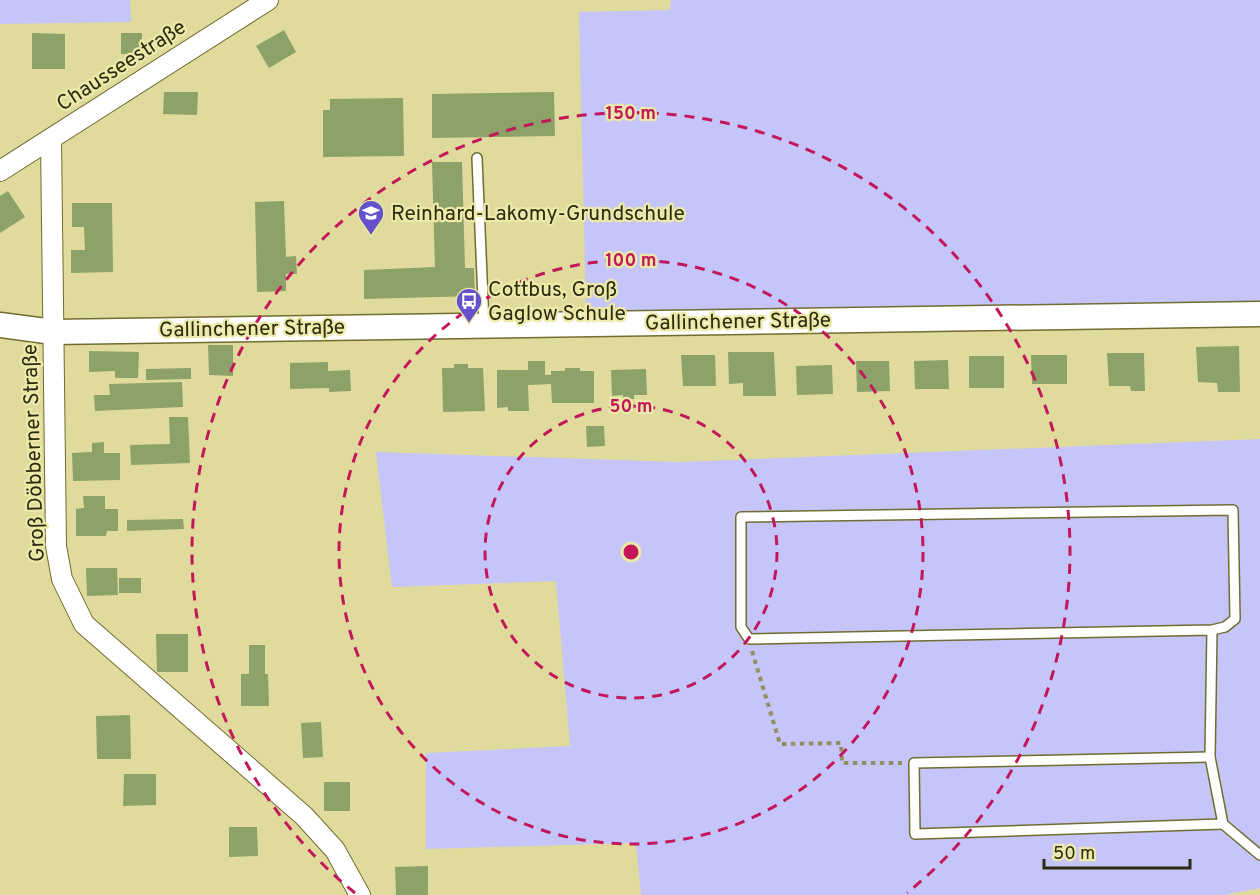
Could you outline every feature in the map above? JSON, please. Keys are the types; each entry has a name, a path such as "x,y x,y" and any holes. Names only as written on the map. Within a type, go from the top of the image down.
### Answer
{"street":[{"name":"Chausseestraße","path":"0,171 268,0"},
{"name":"Groß Döbberner Straße","path":"51,139 56,546 62,579 84,624 304,816 335,850 360,895"},
{"name":"Gallinchener Straße","path":"0,325 53,332 1260,314"}],"lane":[{"path":"477,158 484,324"},
{"path":"1233,510 1235,619 1224,627 1212,630 748,639 741,627 741,518 1233,510"},
{"path":"1212,630 1210,757 1223,824 1260,855"},
{"path":"1210,757 914,763 915,834 1223,824"}],"path":[{"path":"748,639 780,744 841,743 842,763 914,763"}],"shaded area":[{"path":"0,0 130,0 131,22 0,24"},
{"path":"671,0 1260,0 1260,305 586,312 579,12 670,10"},
{"path":"1260,439 1260,888 1225,895 641,895 636,843 426,849 426,753 570,746 556,581 392,587 376,452 679,462"}],"building":[{"path":"284,30 296,52 269,68 256,46"},
{"path":"32,33 65,34 65,69 32,69"},
{"path":"121,33 142,33 142,54 121,54"},
{"path":"164,92 198,92 197,115 163,114"},
{"path":"554,92 555,136 432,138 432,94"},
{"path":"403,98 404,156 323,157 323,110 330,110 330,99"},
{"path":"432,162 462,162 465,268 474,268 475,296 364,299 364,270 435,267"},
{"path":"8,191 25,217 0,233 0,196"},
{"path":"284,201 286,257 296,256 297,274 286,274 286,291 257,292 255,202"},
{"path":"72,203 112,203 113,272 71,273 71,250 85,250 84,227 72,227"},
{"path":"208,345 233,345 233,376 209,375"},
{"path":"1239,346 1240,392 1218,392 1217,383 1198,382 1196,347"},
{"path":"89,351 139,352 138,378 115,378 115,371 89,372"},
{"path":"728,352 774,352 776,396 743,396 743,383 729,384"},
{"path":"1107,353 1144,353 1145,391 1131,391 1130,386 1109,386"},
{"path":"681,355 715,355 716,386 683,386"},
{"path":"1031,355 1067,355 1067,384 1032,384"},
{"path":"969,356 1004,356 1004,388 969,388"},
{"path":"948,360 949,389 915,389 914,361"},
{"path":"528,361 545,361 545,375 551,375 551,371 565,371 565,368 594,371 594,403 552,403 551,384 528,385 529,411 508,411 508,407 497,408 497,370 528,370"},
{"path":"856,361 889,361 890,391 857,392"},
{"path":"328,362 328,371 350,370 351,391 329,392 329,388 290,389 290,363"},
{"path":"454,364 468,364 468,368 483,368 485,411 443,412 442,368 454,368"},
{"path":"832,365 833,394 797,395 796,366"},
{"path":"191,368 191,379 146,380 146,369"},
{"path":"646,369 647,395 634,395 634,399 623,399 623,395 612,396 611,370"},
{"path":"182,382 183,407 95,411 94,395 110,395 109,384"},
{"path":"169,417 188,417 190,463 131,465 130,445 170,444"},
{"path":"586,426 604,426 605,446 587,447"},
{"path":"104,442 104,453 120,453 120,480 73,481 72,453 92,452 92,443"},
{"path":"83,496 105,496 105,509 118,509 118,531 107,531 106,536 76,536 76,509 84,508"},
{"path":"183,519 184,529 127,531 127,520"},
{"path":"86,568 117,568 118,595 87,596"},
{"path":"119,578 141,578 141,593 119,593"},
{"path":"156,634 188,634 188,672 157,672"},
{"path":"249,645 265,645 265,674 268,674 269,706 241,706 241,674 249,674"},
{"path":"130,715 131,759 97,759 96,716"},
{"path":"321,722 323,757 303,758 301,723"},
{"path":"124,774 156,774 156,805 123,806"},
{"path":"324,782 350,782 350,811 324,811"},
{"path":"229,827 257,827 258,856 229,857"},
{"path":"428,866 428,895 396,895 395,867"}],"place":[{"name":"Reinhard-Lakomy-Grundschule","path":"371,236"},
{"name":"Cottbus, Groß Gaglow Schule","path":"469,324"}]}
